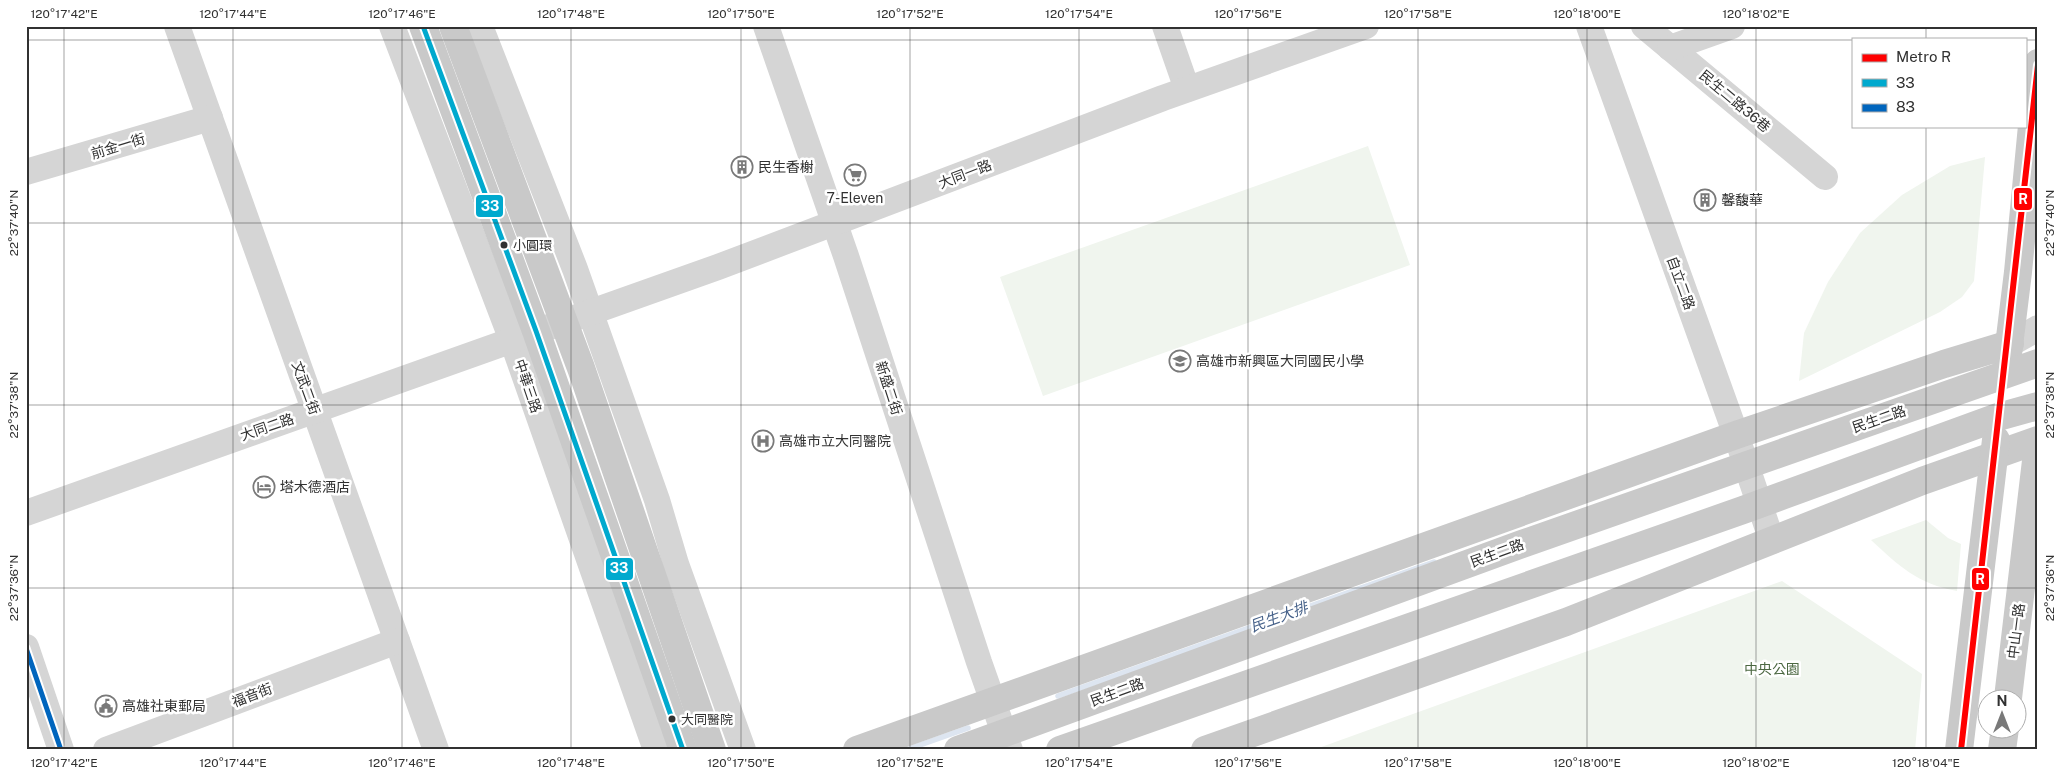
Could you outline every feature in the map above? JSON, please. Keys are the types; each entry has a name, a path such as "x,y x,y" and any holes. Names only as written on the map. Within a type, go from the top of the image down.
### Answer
{"main road":[{"name":"中華三路","path":"423,26 524,335 683,750"},
{"path":"453,26 564,321 712,750"},
{"path":"1959,750 1998,417 2010,344 2038,63"},
{"path":"857,750 1736,435 1944,364 2010,344"},
{"name":"民生二路","path":"958,750 1007,742 1522,544 2038,363"},
{"path":"1060,750 1759,504 1998,417 2038,406"},
{"path":"1205,750 1566,622 1922,481 2038,440"},
{"name":"中山一路","path":"2009,688 2038,444"}],"street":[{"name":"文武二街","path":"177,26 436,750"},
{"name":"中華三路","path":"392,26 524,335 656,750"},
{"path":"480,26 590,311 657,500 676,564 743,750"},
{"name":"新盛二街","path":"766,26 835,223 1007,742"},
{"path":"1165,26 1187,90"},
{"name":"大同一路","path":"564,321 835,223 1187,90 1366,26"},
{"name":"自立二路","path":"1589,26 1736,435 1772,541"},
{"name":"民生二路36巷","path":"1644,26 1825,177"},
{"path":"1670,48 1732,26"},
{"name":"前金一街","path":"26,172 210,118"},
{"name":"大同二路","path":"26,513 564,321"},
{"path":"2010,344 2038,328"},
{"name":"福音街","path":"106,750 397,641"},
{"path":"26,647 62,750"}],"green space":[{"path":"1368,146 1410,265 1043,396 1000,277"},
{"path":"1985,157 1974,281 1962,297 1940,312 1799,381 1804,333 1828,282 1860,233 1902,195 1950,166"},
{"path":"1926,520 1948,538 1961,544 1957,591 1920,579 1900,566 1871,540"},
{"name":"中央公園","path":"1782,581 1922,674 1915,750 1313,750"}],"waterway":[{"name":"民生大排","path":"1058,696 1434,562"},
{"name":"民生大排","path":"906,750 968,728"}],"metro line":[{"name":"R","path":"1961,750 2038,65"}],"transit line":[{"name":"33","path":"423,26 536,331 683,750"},
{"name":"83","path":"26,648 61,750"}],"place":[{"name":"民生香榭","path":"742,167"},
{"name":"7-Eleven","path":"855,175"},
{"name":"馨馥華","path":"1705,200"},
{"name":"小圓環","path":"504,245"},
{"name":"高雄市新興區大同國民小學","path":"1180,361"},
{"name":"高雄市立大同醫院","path":"763,441"},
{"name":"塔木德酒店","path":"264,487"},
{"name":"高雄社東郵局","path":"106,706"},
{"name":"大同醫院","path":"672,719"}]}
